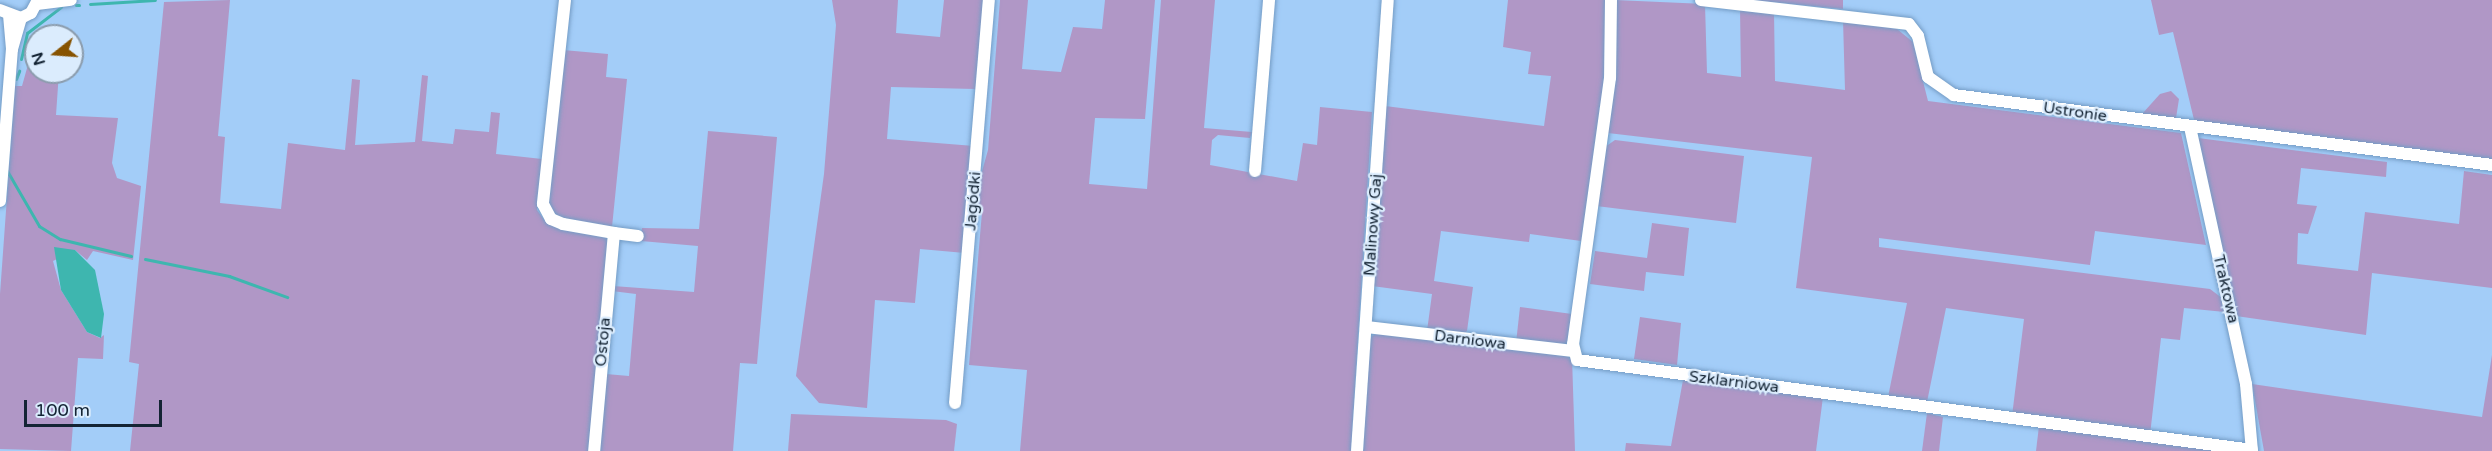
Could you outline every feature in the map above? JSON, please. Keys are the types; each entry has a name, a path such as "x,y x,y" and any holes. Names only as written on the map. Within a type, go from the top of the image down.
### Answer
{"street":[{"path":"0,201 12,49 10,15 37,2 71,0"},
{"path":"565,0 543,204 551,219 563,224 638,236"},
{"name":"Jagódki","path":"955,403 990,0"},
{"path":"1255,171 1269,0"},
{"name":"Malinowy Gaj","path":"1358,451 1388,0"},
{"path":"1574,351 1607,109 1611,0"},
{"name":"Ustronie","path":"1701,0 1902,22 1915,30 1928,77 1945,92 2190,128 2492,165"},
{"name":"Traktowa","path":"2190,128 2244,374 2252,451"},
{"name":"Ostoja","path":"594,451 614,233"},
{"name":"Darniowa","path":"1366,327 1574,351"},
{"name":"Szklarniowa","path":"1574,351 1577,360 1593,364 2252,451"}],"shaded area":[{"path":"230,0 218,136 225,137 220,203 281,209 288,143 345,150 352,79 360,80 355,145 415,142 422,75 428,76 422,141 453,144 455,129 489,132 491,112 500,113 496,154 542,159 537,210 545,221 610,237 592,451 130,451 139,364 129,362 164,2"},
{"path":"832,0 898,0 896,33 940,37 944,0 987,0 979,85 975,89 891,87 887,139 974,146 965,253 920,249 915,303 875,300 867,408 819,403 796,376 824,174 836,25"},
{"path":"1000,0 1028,0 1022,69 1061,72 1073,27 1102,29 1105,0 1155,0 1145,119 1095,118 1089,184 1147,189 1161,0 1215,0 1204,128 1252,132 1250,138 1218,135 1212,140 1210,165 1297,181 1303,143 1317,145 1320,107 1372,112 1351,451 1020,451 1027,370 969,365 982,212 975,212 977,189 988,150"},
{"path":"1508,0 1606,0 1603,104 1599,108 1602,114 1581,241 1530,234 1529,242 1441,231 1434,281 1473,287 1467,331 1461,336 1427,331 1432,294 1372,286 1385,106 1544,126 1551,76 1528,74 1531,52 1503,47"},
{"path":"1615,0 1705,4 1707,73 1741,77 1740,8 1774,11 1775,81 1845,90 1843,20 1897,29 1913,42 1928,101 2181,133 2206,245 2095,231 2090,265 1879,238 1879,247 2210,289 2222,298 2225,312 2184,308 2180,340 2161,338 2150,435 2012,416 2024,319 1946,308 1927,402 1888,397 1907,303 1796,288 1812,157 1608,133"},
{"path":"1749,0 1843,0 1843,9"},
{"path":"2151,0 2492,0 2492,161 2195,124 2173,32 2159,35"},
{"path":"563,50 608,54 606,77 627,79 612,227 560,220 546,202"},
{"path":"24,79 24,84 58,84 56,115 118,118 112,163 117,178 141,186 133,260 93,251 87,260 75,250 53,261 61,290 87,332 100,338 104,335 103,359 78,358 71,451 0,449 0,294 15,86 22,86"},
{"path":"2171,91 2179,99 2176,118 2142,114 2160,94"},
{"path":"708,131 777,137 757,364 740,363 733,451 598,451 606,374 629,376 636,294 612,291 613,286 694,292 698,246 641,241 641,235 642,228 699,229"},
{"path":"2198,138 2387,162 2386,177 2301,168 2297,204 2317,206 2308,234 2298,233 2297,264 2358,271 2365,212 2459,224 2464,171 2492,175 2492,288 2372,273 2366,335 2236,316"},
{"path":"1615,140 1744,156 1736,223 1596,206 1605,147"},
{"path":"1652,223 1689,228 1684,276 1646,272 1644,291 1590,284 1595,251 1647,258"},
{"path":"54,247 75,250 95,270 104,314 101,338 87,332 61,290"},
{"path":"1520,307 1572,314 1568,345 1516,343"},
{"path":"1640,317 1681,323 1677,365 1634,359"},
{"path":"1379,332 1572,357 1575,451 1363,451 1369,338"},
{"path":"2492,355 2492,451 2264,451 2252,384 2482,417"},
{"path":"1683,380 1823,397 1816,451 1625,451 1626,443 1671,446"},
{"path":"1927,413 1943,417 1939,451 1922,451"},
{"path":"791,414 946,420 957,424 954,451 788,451"},
{"path":"2039,426 2238,451 2036,451"}],"waterway":[{"path":"90,4 155,0"},
{"path":"21,59 27,33 61,7"},
{"path":"16,79 19,71"},
{"path":"6,169 39,226 60,239 131,256"},
{"path":"145,259 229,276 287,297"}]}
